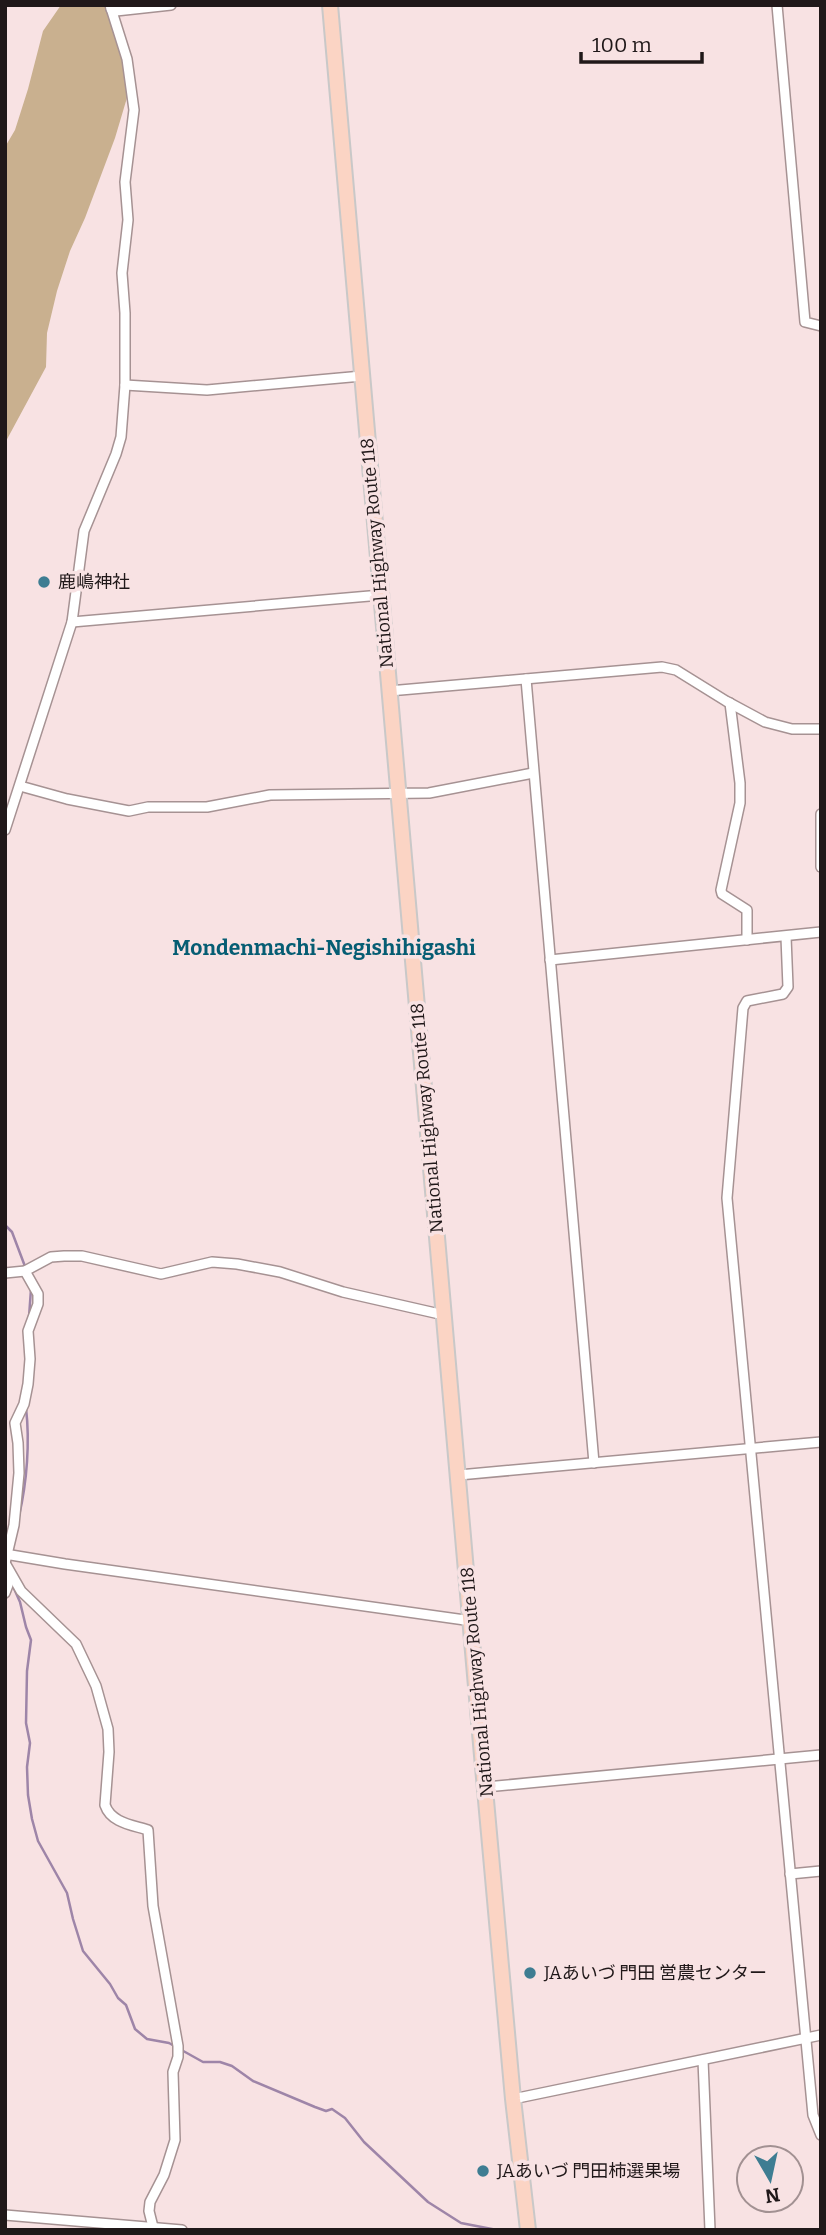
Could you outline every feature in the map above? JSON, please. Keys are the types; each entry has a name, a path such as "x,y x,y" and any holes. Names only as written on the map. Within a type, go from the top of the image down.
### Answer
{"highway":[{"name":"National Highway Route 118","path":"330,5 513,2099 528,2230"}],"street":[{"path":"110,7 116,11 171,5"},
{"path":"777,5 806,322 821,326"},
{"path":"5,830 72,622 84,531 121,437 125,385 122,273 128,220 125,182 134,110 128,59 110,7"},
{"path":"125,385 206,390 362,376"},
{"path":"72,622 381,595"},
{"path":"389,691 663,667 676,670 730,704 778,726 821,729"},
{"path":"526,679 594,1463"},
{"path":"730,704 740,803 721,890 722,894 747,910 747,940"},
{"path":"20,786 67,799 130,811 148,807 208,807 270,795 429,793 533,773"},
{"path":"821,814 821,867"},
{"path":"550,960 821,932"},
{"path":"786,937 786,992 783,995 747,1000 743,1008 727,1198 813,2115 821,2135"},
{"path":"5,1273 25,1272 51,1257 64,1256 82,1256 160,1274 212,1262 237,1264 280,1272 343,1292 444,1315"},
{"path":"5,1593 8,1585 6,1557 14,1525 19,1473 15,1423 24,1404 28,1384 29,1331 38,1304 38,1294 25,1272"},
{"path":"459,1475 821,1442"},
{"path":"6,1557 472,1621"},
{"path":"6,1557 21,1591 76,1644 96,1686 108,1729 105,1805 108,1814 148,1830 153,1906 178,2046 173,2072 175,2140 164,2175 150,2202 149,2211 158,2228"},
{"path":"486,1787 821,1755"},
{"path":"790,1874 821,1871"},
{"path":"513,2099 821,2035"},
{"path":"703,2060 710,2230"},
{"path":"5,2215 182,2230"}],"shaded area":[{"path":"61,5 105,5 119,42 129,91 115,138 57,291 47,333 46,367 5,443 5,147 15,130 43,31"}],"waterway":[{"path":"5,1225 12,1232 26,1269"},
{"path":"29,1317 31,1289"},
{"path":"19,1516 27,1462 26,1408"},
{"path":"12,1584 31,1640 27,1671 26,1723 30,1743 27,1767 28,1795 38,1841 67,1893 83,1951 126,2005 135,2029 147,2039 169,2043 203,2062 220,2062 232,2066 253,2081 326,2111 332,2109 345,2118 364,2142 428,2202 461,2223 497,2230"}],"place":[{"name":"鹿嶋神社","path":"44,582"},
{"name":"JAあいづ 門田 営農センター","path":"530,1973"},
{"name":"JAあいづ 門田柿選果場","path":"483,2171"}],"district":[{"name":"Mondenmachi-Negishihigashi","path":"324,948"}]}
